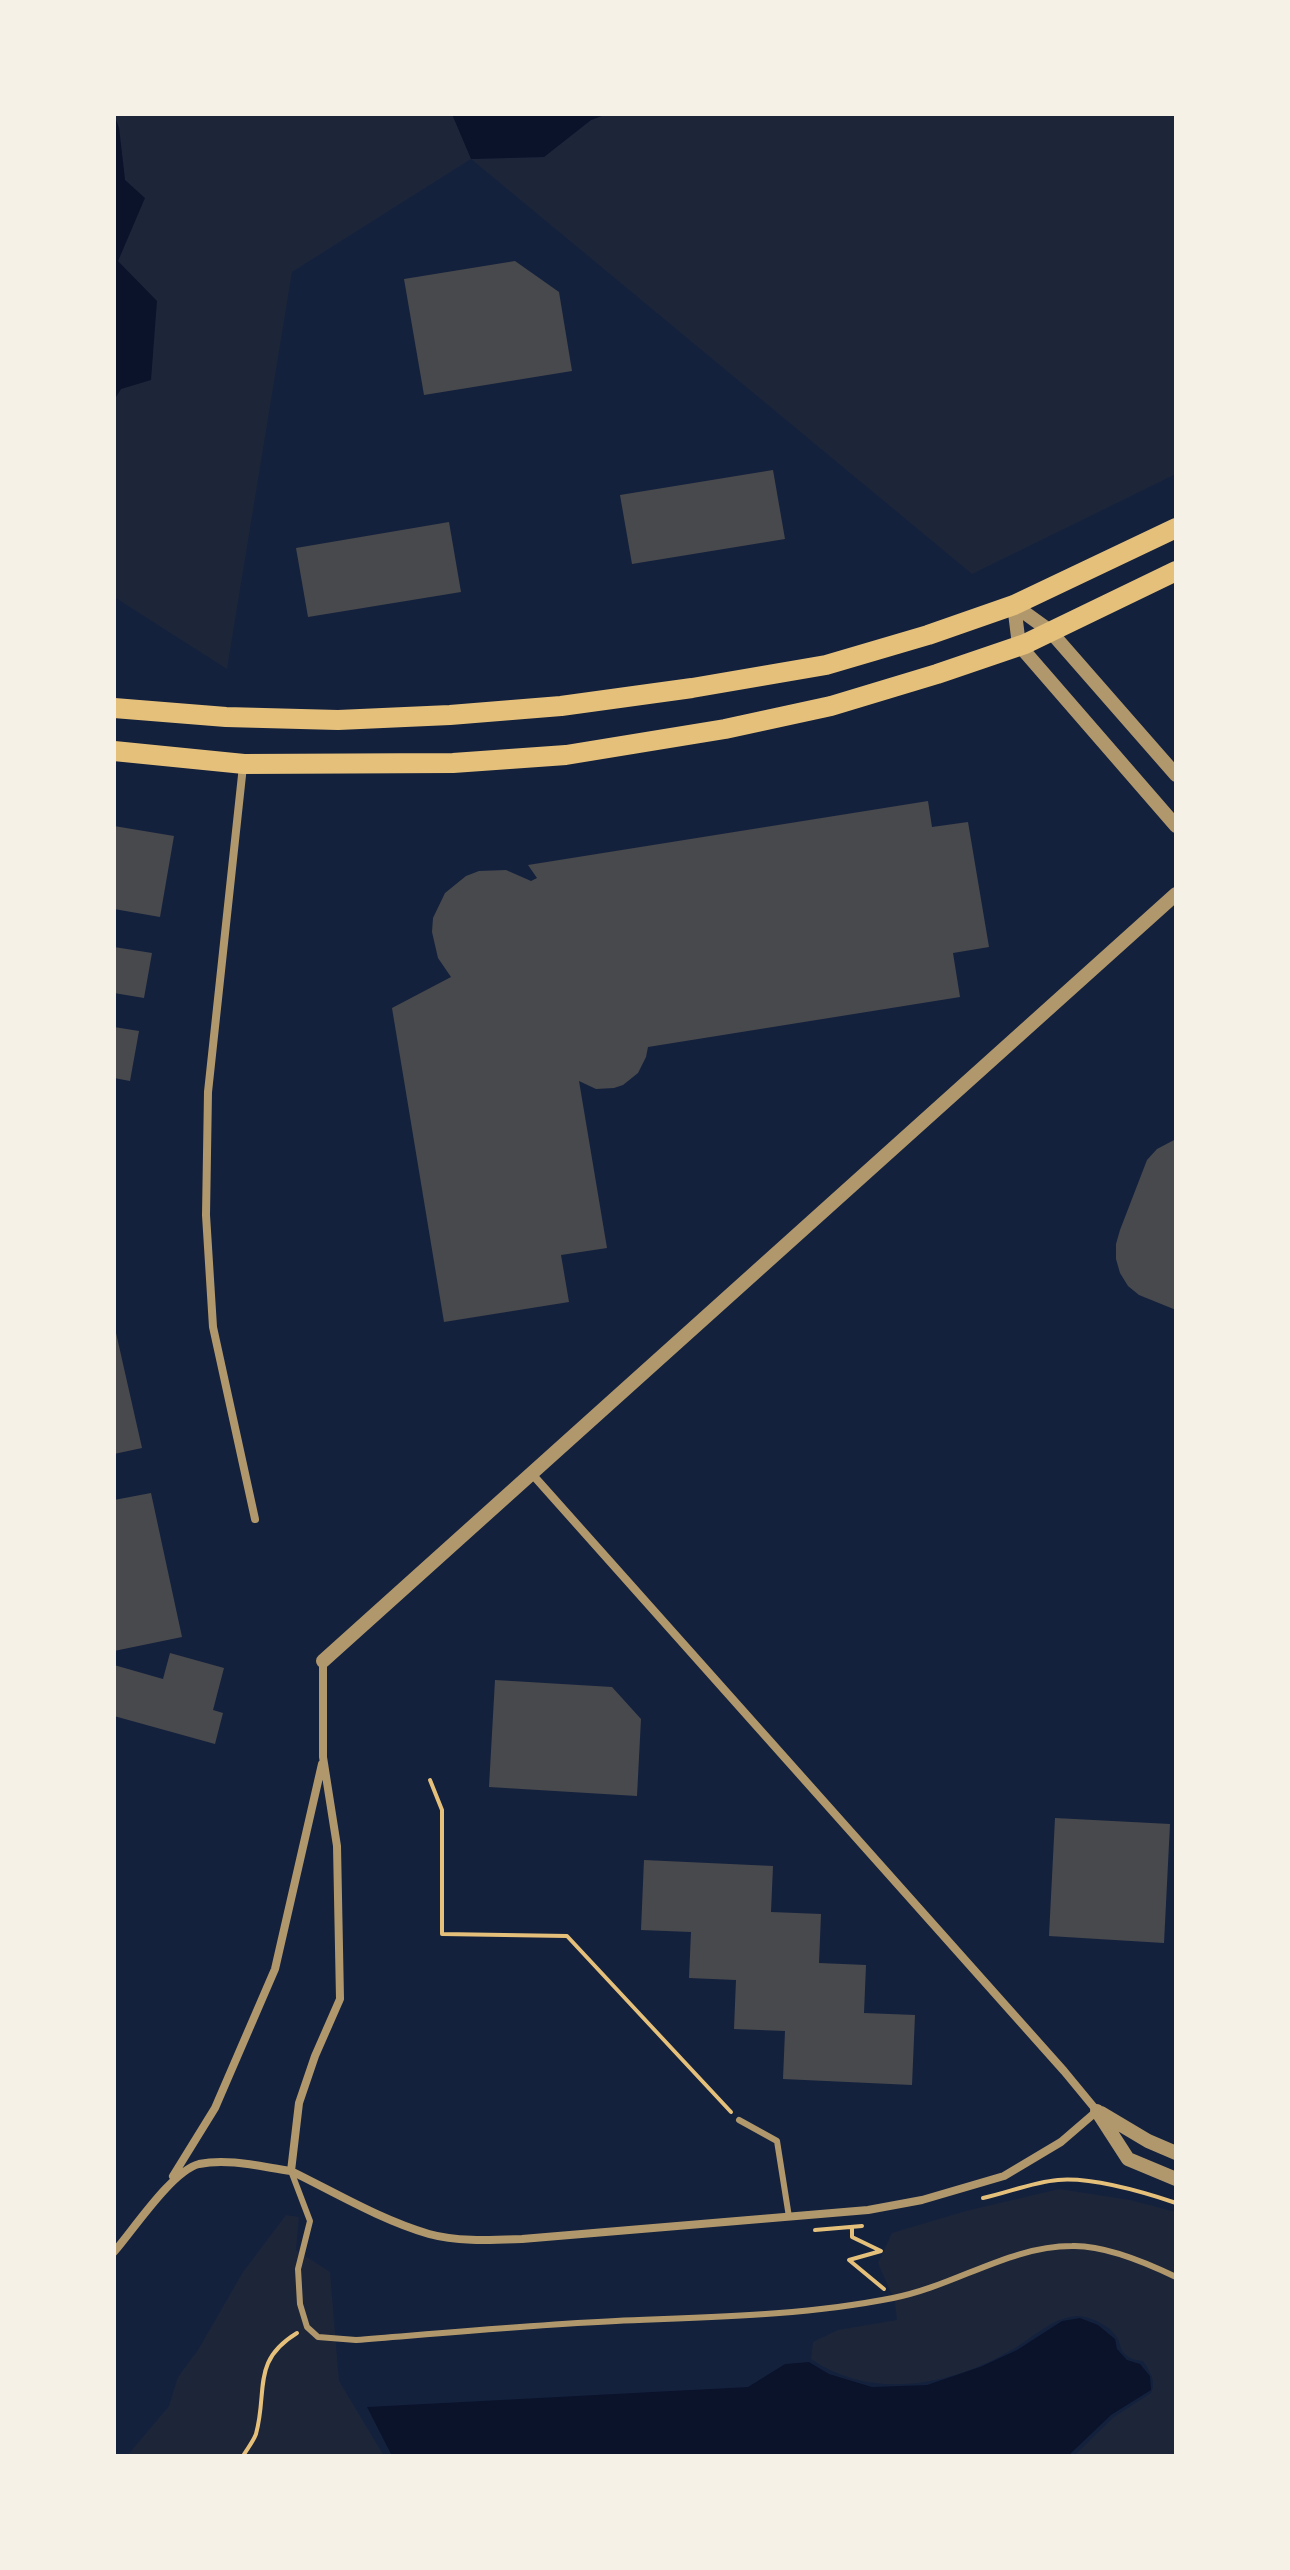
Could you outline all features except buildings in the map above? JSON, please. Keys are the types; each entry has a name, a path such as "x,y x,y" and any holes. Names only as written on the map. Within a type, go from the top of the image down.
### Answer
{"main road":[{"path":"114,708 226,717 338,720 561,706 692,688 826,665 928,635 1014,605 1176,528"},
{"path":"114,751 244,764 453,763 566,755 725,729 831,706 937,674 1019,645 1176,571"}],"street":[{"path":"1014,605 1050,631 1176,775"},
{"path":"1014,605 1019,645 1176,826"},
{"path":"244,764 208,1092 206,1215 213,1327 255,1519"},
{"path":"291,2171 299,2103 340,1999 337,1846 323,1757 323,1661 1176,894"},
{"path":"532,1474 1064,2071 1097,2111 1128,2159 1176,2179"},
{"path":"114,2252 171,2181 215,2108 275,1969 323,1757"},
{"path":"1097,2111 1148,2141 1176,2153"},
{"path":"171,2181 197,2165 231,2162 291,2171 369,2210 430,2234 475,2240 522,2239 868,2210 922,2200 1004,2176 1061,2142 1097,2111"}],"lane":[{"path":"739,2120 777,2141 789,2217"},
{"path":"291,2171 310,2221 298,2269 300,2304 307,2327 318,2337 356,2340 616,2321 719,2318 895,2298 1032,2249 1075,2245 1122,2255 1176,2277"}],"path":[{"path":"430,1780 442,1810 442,1934 567,1936 739,2120"},
{"path":"971,2202 1058,2180 1103,2184 1176,2203"},
{"path":"809,2231 865,2226"},
{"path":"852,2228 852,2237 881,2251 849,2260 895,2298"},
{"path":"243,2456 255,2436 266,2368 278,2345 307,2327"}],"shaded area":[{"path":"114,114 452,114 472,159 544,157 591,120 607,114 1176,114 1176,474 972,574 471,159 292,272 227,669 114,597 114,400 121,389 118,261 144,198 125,180 119,128"},
{"path":"114,114 119,128 125,180 145,198 118,261 157,301 151,380 121,389 114,400"},
{"path":"452,114 607,114 591,120 544,157 471,159"},
{"path":"1059,2189 1130,2200 1176,2212 1176,2456 1074,2456 1114,2417 1151,2393 1153,2385 1152,2376 1143,2361 1128,2356 1111,2330 1088,2318 1077,2316 1061,2320 994,2360 942,2379 915,2383 861,2381 811,2359 813,2342 838,2330 897,2320 895,2302 878,2263 892,2233 966,2211"},
{"path":"286,2215 299,2217 296,2250 330,2272 339,2381 384,2456 127,2456 169,2406 178,2377 198,2350 243,2272"},
{"path":"1080,2318 1098,2325 1115,2339 1117,2349 1127,2360 1140,2364 1150,2376 1151,2390 1111,2415 1068,2456 392,2456 367,2407 748,2387 785,2364 809,2362 829,2374 872,2387 927,2385 980,2367 1017,2350 1062,2321"}]}
